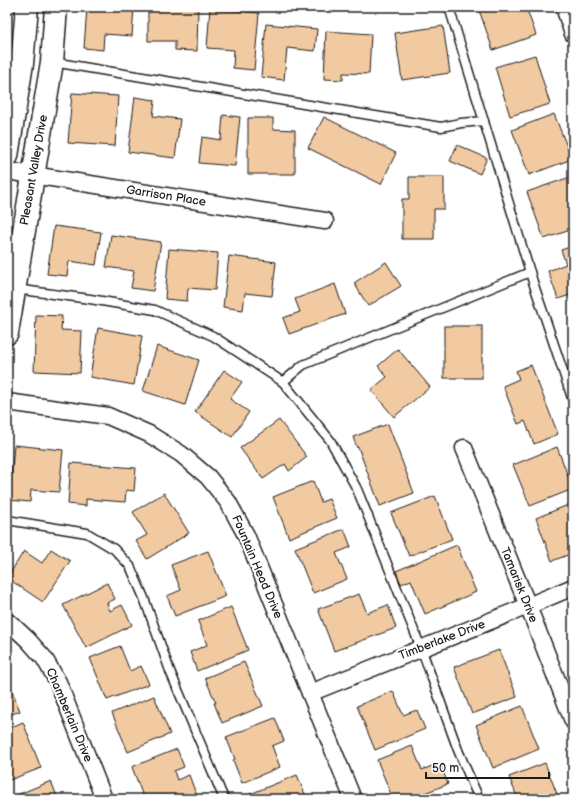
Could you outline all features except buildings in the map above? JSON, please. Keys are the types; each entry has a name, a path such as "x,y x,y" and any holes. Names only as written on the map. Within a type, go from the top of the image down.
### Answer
{"street":[{"path":"7,156 22,64 27,7"},
{"name":"Pleasant Valley Drive","path":"7,333 52,62 56,7"},
{"path":"564,7 573,34"},
{"name":"Garrison Place","path":"7,170 325,221"},
{"name":"Fountain Head Drive","path":"7,402 108,416 149,434 181,454 208,477 228,502 246,535 353,799"},
{"name":"Tamarisk Drive","path":"464,448 573,721"},
{"name":"Timberlake Drive","path":"310,693 573,587"},
{"name":"Chamberlain Drive","path":"7,622 28,640 44,658 58,682 104,799"}],"lane":[{"path":"450,7 530,272 573,401"},
{"path":"52,62 442,128 461,123 484,121"},
{"path":"283,382 304,366 530,272"},
{"path":"14,289 90,299 155,310 213,336 283,382 330,440 357,489 421,648 458,750 479,799"},
{"path":"7,520 87,532 114,550 130,566 144,598 170,671 224,799"}]}
